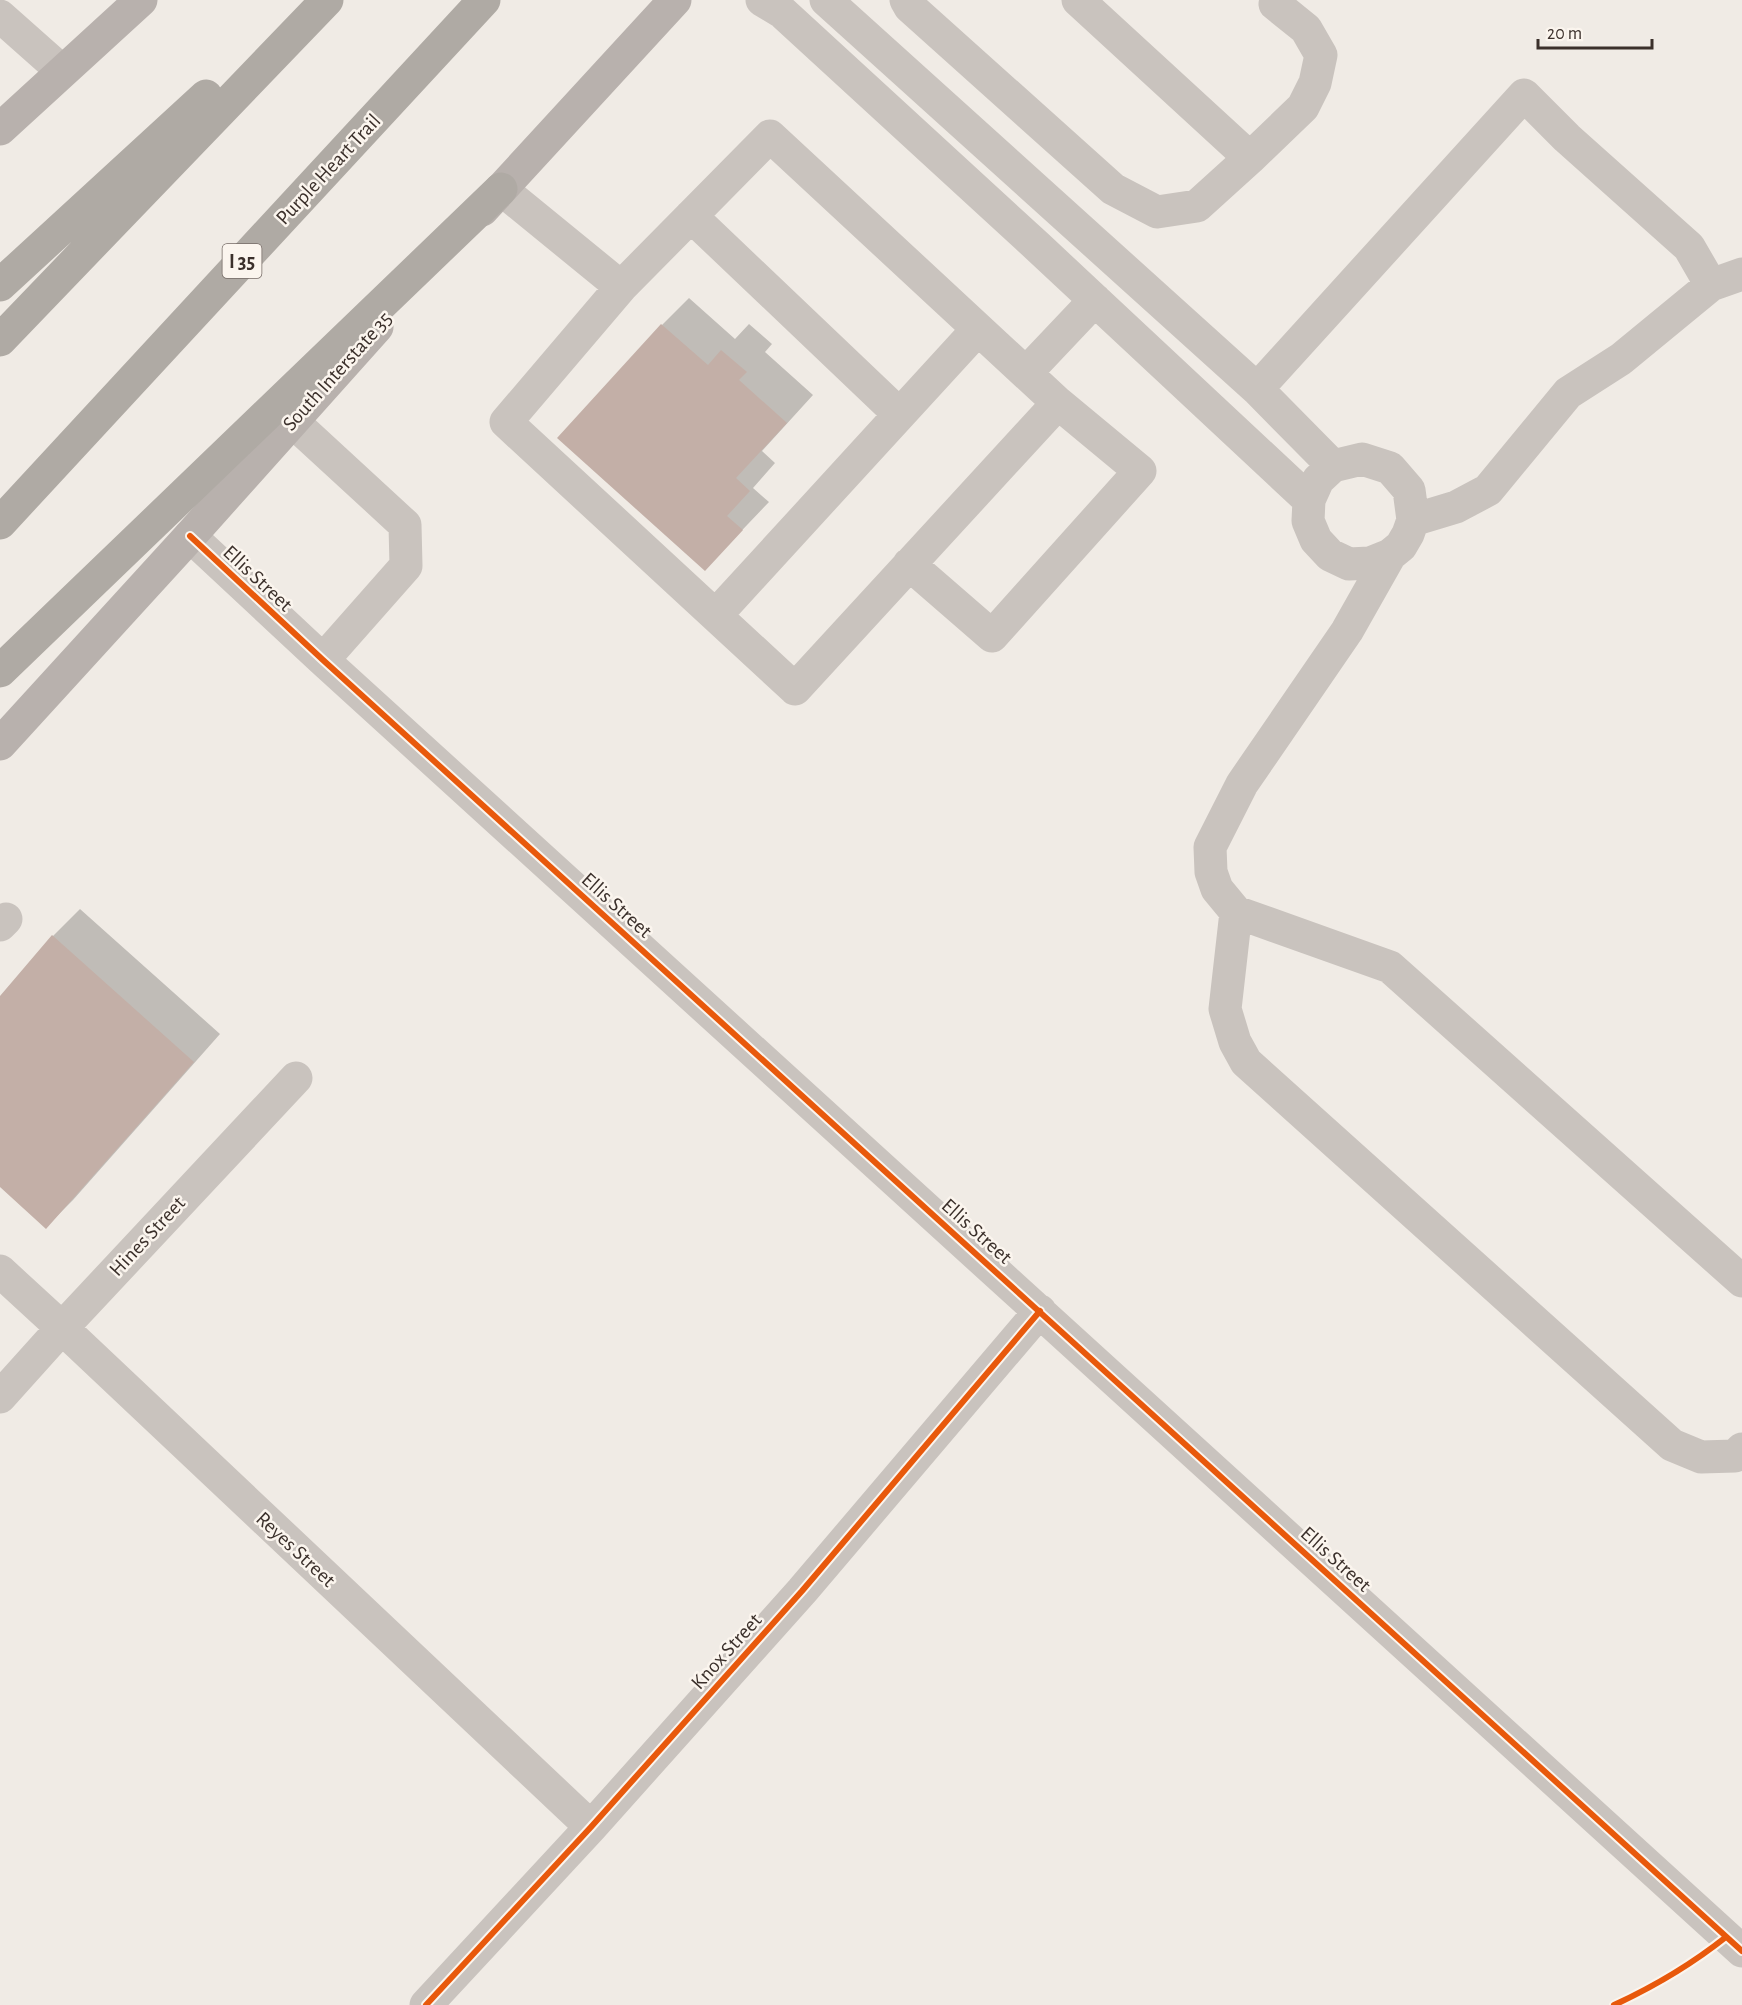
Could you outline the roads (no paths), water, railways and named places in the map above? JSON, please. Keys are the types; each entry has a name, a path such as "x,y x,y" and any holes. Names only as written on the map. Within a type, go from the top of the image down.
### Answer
{"highway":[{"path":"0,285 311,0"},
{"path":"0,340 327,0"},
{"name":"Purple Heart Trail","path":"0,522 484,0"},
{"path":"0,671 501,189"}],"main road":[{"path":"0,129 141,0"},
{"name":"South Interstate 35","path":"0,744 501,189 675,0"}],"street":[{"path":"762,0 782,12 1309,500"},
{"path":"826,0 1257,389 1333,466"},
{"path":"906,0 909,7 1113,189 1157,212 1197,206 1303,107 1315,83 1321,56 1306,29 1275,4"},
{"path":"1078,0 1250,158"},
{"path":"0,16 62,71"},
{"path":"1257,389 1524,95 1567,138 1689,247 1711,285"},
{"path":"911,131 936,99"},
{"path":"909,564 992,636 1140,471 1058,403 770,136 621,287 506,422 795,689 909,564 1058,403"},
{"path":"501,189 621,287"},
{"path":"691,216 899,414"},
{"path":"1413,519 1456,507 1488,490 1568,393 1621,359 1711,285 1742,274"},
{"path":"1026,373 1132,275"},
{"path":"716,615 978,329"},
{"path":"292,421 405,525 406,566 323,660"},
{"path":"1362,459 1390,468 1409,490 1413,519 1401,546 1390,555 1371,563 1350,564 1330,555 1316,540 1308,521 1309,500 1318,480 1333,466 1362,459"},
{"name":"Ellis Street","path":"190,536 323,660 1742,1951"},
{"path":"1390,555 1347,631 1242,784 1210,847 1211,872 1217,889 1236,912 1390,967 1742,1281"},
{"path":"1236,912 1225,1009 1235,1042 1246,1062 1671,1445 1701,1457 1735,1456 1742,1449"},
{"name":"Hines Street","path":"0,1397 296,1078"},
{"name":"Reyes Street","path":"0,1271 591,1827"},
{"name":"Knox Street","path":"426,2005 591,1827 802,1591 1040,1311"}]}
